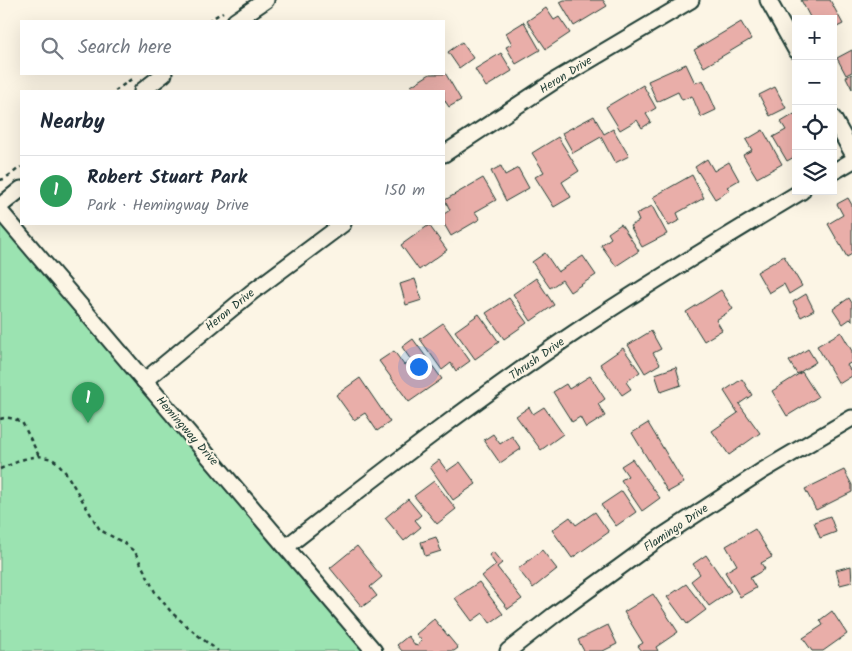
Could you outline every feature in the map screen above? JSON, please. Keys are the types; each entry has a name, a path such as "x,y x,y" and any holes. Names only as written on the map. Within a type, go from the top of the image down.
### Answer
{"street":[{"path":"236,20 266,0"},
{"name":"Heron Drive","path":"445,153 556,80 691,0"},
{"path":"768,0 792,43"},
{"path":"143,90 163,75"},
{"path":"837,125 852,152"},
{"path":"837,170 852,161"},
{"path":"0,206 20,190"},
{"name":"Thrush Drive","path":"286,547 434,432 577,331 695,255 795,195"},
{"name":"Hemingway Drive","path":"0,211 374,651"},
{"name":"Heron Drive","path":"144,380 252,292 342,225"},
{"name":"Flamingo Drive","path":"508,651 661,537 762,471 852,418"}],"path":[{"path":"116,90 137,75"},
{"path":"0,180 20,168"},
{"path":"0,419 5,417 13,418 22,422 39,456"},
{"path":"0,469 39,456 58,462 100,530 124,543 135,552 155,592 172,613 218,651"}],"green space":[{"path":"0,218 370,651 0,651"}],"building":[{"path":"564,0 603,0 607,6 574,26 560,2"},
{"path":"801,0 830,0 843,24 837,27 837,15 809,15"},
{"path":"546,8 554,20 559,17 570,33 546,49 527,21"},
{"path":"524,22 540,50 516,64 506,47 512,44 506,33"},
{"path":"741,22 751,39 704,67 694,50"},
{"path":"462,42 473,58 459,68 448,52"},
{"path":"852,50 852,72 846,75 837,58"},
{"path":"501,53 512,71 486,87 475,69"},
{"path":"686,64 695,83 703,80 716,110 701,117 692,96 682,100 678,92 657,102 648,81"},
{"path":"445,73 461,100 449,107 445,101 445,90 413,90 411,86 428,75 445,75"},
{"path":"852,74 852,89 846,77"},
{"path":"643,85 656,108 646,114 651,122 642,128 637,120 620,130 606,107"},
{"path":"775,87 786,108 770,116 759,95"},
{"path":"792,115 792,158 787,161 773,137 786,130 781,122"},
{"path":"594,116 604,134 613,129 629,156 615,163 601,137 573,153 562,133"},
{"path":"763,130 782,164 757,178 743,155 752,150 746,140"},
{"path":"558,137 579,171 562,182 571,197 554,207 535,177 544,172 532,153"},
{"path":"707,159 714,171 729,162 739,180 727,187 730,190 715,199 695,167"},
{"path":"501,166 505,175 518,168 529,188 506,201 491,171"},
{"path":"692,175 704,198 677,213 680,220 669,226 653,197"},
{"path":"483,178 496,200 475,212 480,219 451,236 445,225 445,213 450,210 445,200"},
{"path":"848,198 852,205 852,254 847,257 828,224 843,215 837,204"},
{"path":"652,206 667,234 642,247 630,226 639,221 636,214"},
{"path":"621,224 639,251 616,266 601,245 611,238 608,233"},
{"path":"429,225 447,250 419,270 401,245"},
{"path":"545,253 558,272 583,256 596,275 570,292 562,280 550,288 532,262"},
{"path":"784,256 802,286 789,294 784,284 769,293 757,272"},
{"path":"536,278 554,305 531,321 513,294"},
{"path":"415,279 422,300 406,305 400,284"},
{"path":"721,290 733,309 716,320 722,330 704,341 686,312"},
{"path":"806,294 814,310 801,317 793,302"},
{"path":"509,298 527,323 504,339 486,313"},
{"path":"849,298 852,303 852,321 850,319 843,324 833,309"},
{"path":"479,314 499,342 475,359 455,331"},
{"path":"443,323 470,361 456,371 451,363 442,370 420,339"},
{"path":"651,331 661,349 653,353 660,364 645,373 628,345"},
{"path":"841,332 852,351 852,362 847,365 852,376 839,384 817,346"},
{"path":"413,339 442,379 409,402 379,361 394,351 404,365 411,360 402,347"},
{"path":"623,348 640,372 626,382 631,389 622,395 600,364"},
{"path":"808,349 816,362 797,374 789,361"},
{"path":"676,367 681,385 661,392 655,374"},
{"path":"802,372 818,397 787,416 772,391"},
{"path":"590,376 605,399 598,404 605,416 586,428 580,417 572,422 553,392 566,384 569,389"},
{"path":"360,378 390,422 377,431 365,413 354,420 336,395"},
{"path":"742,379 752,395 739,404 760,433 729,455 712,431 738,413 724,391"},
{"path":"529,407 533,414 544,407 563,434 541,450 516,416"},
{"path":"648,423 684,483 668,492 632,433"},
{"path":"493,434 500,444 512,436 521,449 500,463 484,440"},
{"path":"632,459 660,498 642,511 621,480 628,476 621,466"},
{"path":"439,460 447,471 460,462 476,484 453,500 430,467"},
{"path":"844,470 852,485 852,492 816,510 805,489"},
{"path":"434,481 456,509 437,524 414,496"},
{"path":"622,491 636,512 616,526 601,505"},
{"path":"408,499 421,515 415,520 421,527 404,541 385,518"},
{"path":"595,512 609,532 572,558 552,530 570,517 576,525"},
{"path":"830,516 836,532 820,538 814,522"},
{"path":"755,529 772,557 761,563 765,569 750,578 756,588 740,597 725,572 737,565 726,546"},
{"path":"436,537 441,551 425,556 421,542"},
{"path":"357,546 382,577 370,587 377,596 362,607 330,568"},
{"path":"542,550 557,569 533,588 518,569"},
{"path":"493,552 502,563 497,567 522,599 508,609 482,576 496,565 489,555"},
{"path":"706,555 731,591 709,606 691,581 700,574 693,564"},
{"path":"851,566 852,582 840,585 836,570"},
{"path":"479,582 503,614 490,623 483,613 472,621 455,598"},
{"path":"686,584 706,610 687,624 667,597"},
{"path":"653,594 678,632 656,647 658,651 642,651 638,646 643,643 624,612"},
{"path":"832,611 847,634 823,651 812,651 803,638 823,625 820,620"},
{"path":"434,619 458,648 454,651 402,651 397,645 408,636 416,646 422,641 416,634"},
{"path":"608,625 617,644 603,651 584,651 578,640"}],"place":[{"name":"Robert Stuart Park","path":"88,423"}]}
